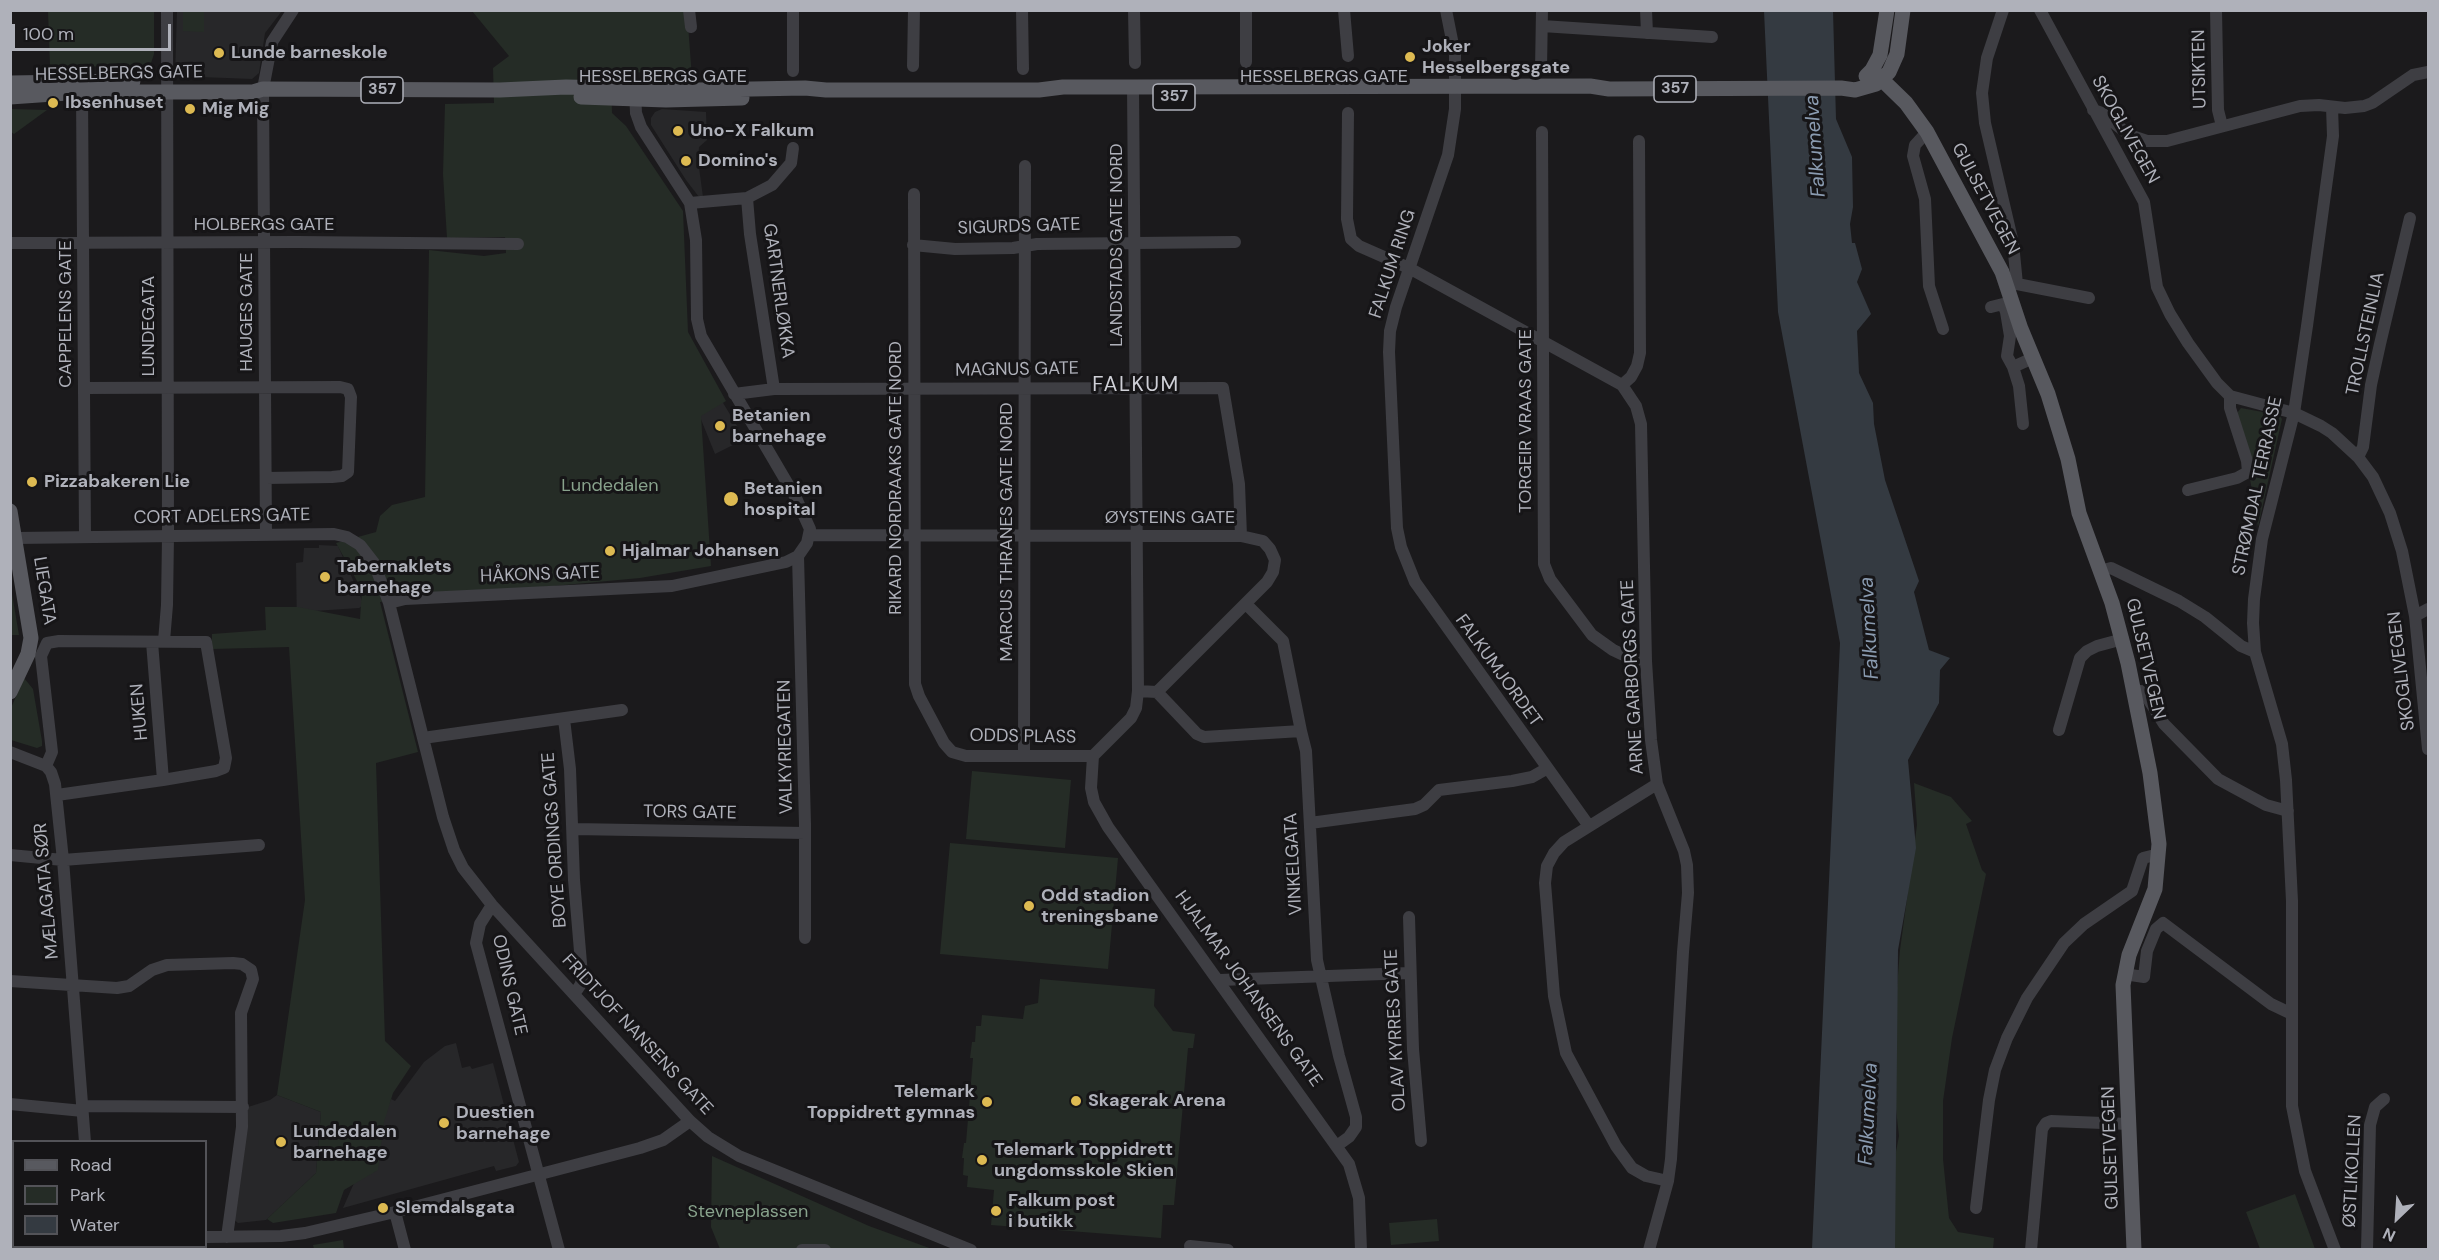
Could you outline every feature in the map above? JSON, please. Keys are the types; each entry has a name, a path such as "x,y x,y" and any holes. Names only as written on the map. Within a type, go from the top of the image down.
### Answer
{"main road":[{"path":"1877,74 1887,10"},
{"path":"1877,74 1895,60 1903,10"},
{"name":"HESSELBERGS GATE","path":"10,83 253,92 263,89 500,90 615,93 722,100 826,90 1039,90 1063,87 1133,92 1455,92 1590,86 1609,89 1841,88 1855,90 1867,88 1877,74"},
{"name":"GULSETVEGEN","path":"1877,74 1906,103 1927,132 1996,261 2012,285 2020,329 2048,394 2068,459 2079,513 2123,639 2154,795 2159,854 2155,889 2133,944 2124,974 2123,1007 2134,1250"},
{"name":"HESSELBERGS GATE","path":"10,97 166,87"},
{"name":"LIEGATA","path":"10,511 31,628 30,646 10,692"}],"street":[{"name":"LUNDEGATA","path":"158,641 167,605 168,536 167,10"},
{"name":"HAUGES GATE","path":"266,535 263,89 272,42 293,10"},
{"path":"689,10 691,27"},
{"path":"793,10 793,71"},
{"path":"913,66 914,10"},
{"path":"1022,10 1023,69"},
{"path":"1134,10 1135,63"},
{"path":"1246,10 1246,62"},
{"path":"1344,10 1348,56"},
{"name":"FALKUM RING","path":"1397,528 1390,331 1396,307 1448,155 1455,92 1455,55 1446,10"},
{"path":"1541,69 1542,10"},
{"path":"1646,10 1647,33"},
{"path":"2003,10 1987,57 1982,93 1985,123 2013,243 2012,285 2089,298"},
{"name":"SKOGLIVEGEN","path":"2040,10 2092,110 2144,202 2154,273 2162,300 2188,343 2217,383 2230,396 2294,413 2332,433 2358,457 2373,477 2390,513 2402,551 2415,616 2428,749"},
{"name":"UTSIKTEN","path":"2216,10 2218,110 2222,126"},
{"path":"1542,26 1712,37"},
{"path":"2092,110 2102,114 2129,135 2147,141 2179,139 2300,106 2364,106 2413,75 2428,72"},
{"name":"CAPPELENS GATE","path":"82,92 85,537"},
{"name":"LANDSTADS GATE NORD","path":"1133,92 1138,691"},
{"path":"635,94 636,113 641,127 690,203 696,240 698,320 701,336 796,498 808,524 810,535 798,556"},
{"name":"STRØMDAL TERRASSE","path":"2332,107 2334,126 2331,156 2294,413 2267,513 2258,560 2253,623 2255,652 2282,744 2288,811 2292,901 2292,1098 2295,1125 2305,1171 2335,1250"},
{"path":"1348,113 1348,232 1351,239 1359,246 1409,268 1622,385 1637,366 1640,353 1639,141"},
{"name":"TORGEIR VRAAS GATE","path":"1542,132 1544,564 1550,579 1592,635 1613,650 1628,657 1646,661"},
{"name":"GULSETVEGEN","path":"1927,132 1915,145 1913,156 1925,199 1929,286 1943,328"},
{"path":"690,203 747,198 772,185 791,163 793,148"},
{"name":"MARCUS THRANES GATE NORD","path":"1024,755 1025,166"},
{"name":"RIKARD NORDRAAKS GATE NORD","path":"914,195 915,684 944,742 952,752"},
{"name":"GARTNERLØKKA","path":"747,198 750,234 774,389"},
{"name":"TROLLSTEINLIA","path":"2358,457 2363,447 2373,375 2410,218"},
{"name":"SIGURDS GATE","path":"914,245 955,249 1136,242 1235,242"},
{"name":"HOLBERGS GATE","path":"10,243 518,244"},
{"path":"1991,307 2003,304 2006,312 2010,336 2006,351 2019,386 2023,424"},
{"path":"2013,367 2033,358"},
{"name":"ARNE GARBORGS GATE","path":"1622,385 1636,405 1641,424 1646,661 1651,740 1657,784 1684,851 1688,893 1668,1181 1649,1250"},
{"name":"MAGNUS GATE","path":"734,394 774,389 1136,386 1224,388 1239,484 1241,536"},
{"path":"84,388 340,387 348,389 351,397 348,472 342,476 332,477 266,478"},
{"path":"2188,490 2237,478 2248,472 2247,461 2230,408 2230,396"},
{"name":"FALKUMJORDET","path":"1397,528 1414,582 1588,826"},
{"name":"CORT ADELERS GATE","path":"16,538 334,534 347,537 360,545 374,562 389,603"},
{"name":"ØYSTEINS GATE","path":"810,535 1241,536 1263,541 1270,549 1275,561 1273,572 1267,582 1247,605 1158,692"},
{"name":"HÅKONS GATE","path":"389,603 405,599 672,586 778,564 798,556"},
{"name":"VALKYRIEGATEN","path":"798,556 805,833 805,938"},
{"path":"2100,571 2111,568 2171,597 2205,617 2241,646 2255,652"},
{"path":"389,603 443,817 454,850 463,868 492,905"},
{"name":"VINKELGATA","path":"1247,605 1283,641 1306,751 1317,960 1356,1117 1356,1127 1353,1132 1338,1145"},
{"path":"2415,616 2428,609"},
{"path":"2059,730 2080,658 2097,646 2123,639"},
{"name":"MÆLAGATA SØR","path":"85,1140 57,795 53,778 46,766 52,752 41,656 47,644 59,641 158,641"},
{"path":"57,795 163,780 224,768 226,758 206,642 158,641"},
{"name":"HUKEN","path":"158,641 163,780"},
{"path":"1094,756 1131,718 1136,708 1138,691 1158,692 1197,734 1204,737 1301,731"},
{"path":"2133,691 2141,691 2145,694 2164,724 2218,779 2266,805 2288,811"},
{"path":"423,738 622,710"},
{"name":"BOYE ORDINGS GATE","path":"564,719 570,769 574,829 574,880 582,975 581,984 575,993"},
{"path":"10,752 46,766"},
{"name":"ODDS PLASS","path":"952,752 966,756 1094,756"},
{"name":"HJALMAR JOHANSENS GATE","path":"1094,756 1091,788 1094,802 1108,827 1338,1145 1355,1178 1361,1219 1361,1250"},
{"path":"1310,823 1415,809 1424,805 1439,790 1512,781 1532,777 1546,769"},
{"path":"1657,784 1564,842 1554,853 1547,866 1545,883 1554,996 1566,1053 1620,1152 1632,1168 1646,1176 1668,1181"},
{"name":"TORS GATE","path":"574,829 805,833"},
{"path":"10,855 63,860 259,845"},
{"path":"1976,1209 1989,1100 1995,1070 2007,1038 2027,998 2064,942 2084,924 2132,891 2144,858 2159,854"},
{"name":"FRIDTJOF NANSENS GATE","path":"492,905 690,1121 708,1137 739,1156 971,1250"},
{"name":"ODINS GATE","path":"492,905 480,924 476,944 559,1250"},
{"name":"OLAV KYRRES GATE","path":"1409,917 1410,973 1421,1141"},
{"path":"2124,974 2144,977 2147,951 2156,929 2163,923 2271,1004 2292,1014"},
{"path":"10,981 73,987 117,988 129,986 152,970 167,965 232,963 242,964 251,970 253,979 240,1027 243,1107 227,1237"},
{"path":"1220,980 1410,973"},
{"name":"ØSTLIKOLLEN","path":"2367,1250 2370,1125 2374,1107 2384,1099"},
{"path":"10,1104 82,1108 243,1107"},
{"path":"207,1237 305,1233 395,1212 663,1140 690,1121"},
{"path":"2031,1250 2042,1129 2046,1123 2052,1121 2129,1124"},
{"path":"395,1212 405,1250"},
{"path":"1190,1246 1220,1249"},
{"path":"802,1250 825,1250"}],"shaded area":[{"name":"Lunde barneskole","path":"177,11 282,11 265,33 259,73 252,79 175,76"},
{"path":"662,109 706,112 707,140 699,147 698,160 703,197 699,197 686,180 651,125 651,118 655,112"},
{"name":"Betanien barnehage","path":"717,393 745,439 715,454 698,412"},
{"name":"Tabernaklets barnehage","path":"319,545 338,546 364,605 359,608 314,611 297,629 296,563 303,562 304,548 319,548"},
{"name":"Duestien barnehage","path":"456,1043 462,1068 470,1066 472,1069 493,1063 519,1162 516,1166 496,1171 494,1166 343,1208 391,1099 395,1101 424,1062 445,1046"},
{"name":"Lundedalen barnehage","path":"277,1095 321,1112 316,1173 266,1220 238,1223 232,1218 248,1107 270,1100"}],"green space":[{"path":"48,11 154,11 154,54 151,63 144,67 50,66"},
{"path":"183,11 204,11 204,32 183,31"},
{"name":"Lundedalen","path":"472,11 687,11 692,78 659,72 611,73 612,113 626,126 683,211 688,332 726,401 701,416 711,566 640,578 380,602 418,752 376,763 385,1041 411,1066 393,1093 384,1122 378,1170 344,1190 336,1213 273,1223 267,1219 316,1173 321,1112 277,1095 305,900 289,647 212,649 212,634 266,630 265,607 298,607 360,619 362,590 336,543 376,532 380,516 392,505 425,497 429,250 484,256 506,253 505,237 447,238 443,174 445,104 494,103 493,68 509,56"},
{"path":"11,109 47,110 14,134 11,132"},
{"path":"2241,408 2279,415 2282,419 2258,527 2250,479 2253,467 2237,413"},
{"path":"11,588 19,635 11,635"},
{"path":"24,678 33,689 42,741 42,746 37,748 11,740 11,708"},
{"path":"972,771 1071,780 1065,848 966,839"},
{"path":"1914,783 1951,797 1972,821 1966,824 1982,870 1986,874 1952,1038 1943,1101 1943,1159 1949,1218 1958,1232 1994,1238 1993,1249 1890,1249 1893,1167 1899,1136 1892,1074 1895,1012 1900,950 1917,825"},
{"name":"Odd stadion treningsbane","path":"950,843 1118,858 1108,969 940,954"},
{"name":"Skagerak Arena","path":"1040,979 1155,989 1154,1006 1173,1031 1195,1034 1193,1048 1188,1048 1174,1205 1163,1205 1161,1238 991,1225 994,1190 967,1187 968,1176 963,1175 964,1158 962,1158 964,1143 966,1143 973,1058 970,1058 972,1042 975,1042 976,1026 981,1026 982,1015 1023,1019 1025,1006 1038,1003"},
{"name":"Stevneplassen","path":"712,1156 869,1226 932,1249 720,1249 711,1227"},
{"path":"2295,1194 2315,1249 2260,1249 2246,1212"},
{"path":"1437,1219 1439,1241 1391,1245 1389,1223"},
{"path":"343,1240 344,1249 314,1249 313,1245"}],"water":[{"name":"Falkumelva","path":"1764,11 1833,11 1836,119 1852,157 1853,207 1850,224 1852,243 1855,243 1862,269 1857,282 1871,314 1857,331 1859,373 1873,403 1874,424 1885,480 1919,581 1914,592 1929,650 1950,658 1940,670 1939,703 1908,760 1916,848 1898,950 1895,1249 1812,1249 1840,643 1778,312"}],"place":[{"name":"Lunde barneskole","path":"219,53"},
{"name":"Joker Hesselbergsgate","path":"1410,57"},
{"name":"Ibsenhuset","path":"53,103"},
{"name":"Mig Mig","path":"190,109"},
{"name":"Uno-X Falkum","path":"678,131"},
{"name":"Domino's","path":"686,161"},
{"name":"Betanien barnehage","path":"720,426"},
{"name":"Pizzabakeren Lie","path":"32,482"},
{"name":"Betanien hospital","path":"731,499"},
{"name":"Hjalmar Johansen","path":"610,551"},
{"name":"Tabernaklets barnehage","path":"325,577"},
{"name":"Odd stadion treningsbane","path":"1029,906"},
{"name":"Skagerak Arena","path":"1076,1101"},
{"name":"Telemark Toppidrett gymnas","path":"987,1102"},
{"name":"Duestien barnehage","path":"444,1123"},
{"name":"Lundedalen barnehage","path":"281,1142"},
{"name":"Telemark Toppidrett ungdomsskole Skien","path":"982,1160"},
{"name":"Slemdalsgata","path":"383,1208"},
{"name":"Falkum post i butikk","path":"996,1211"}],"district":[{"name":"FALKUM","path":"1136,385"}]}
